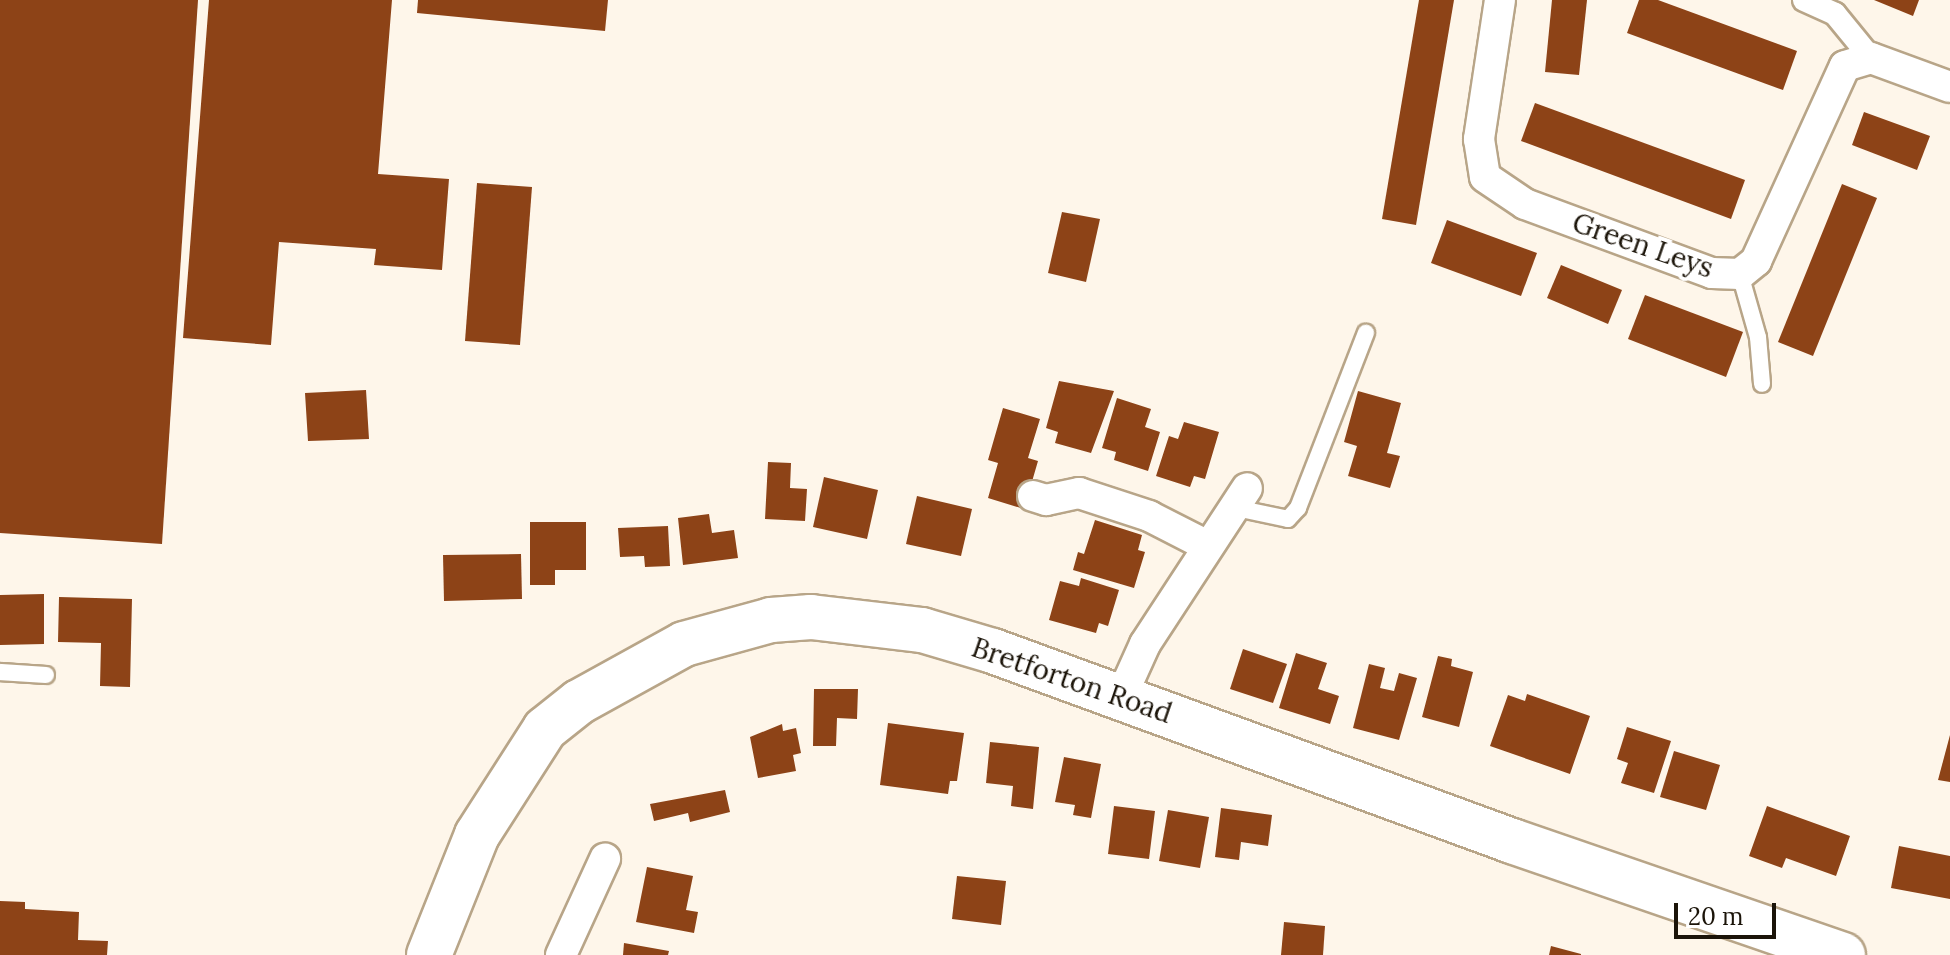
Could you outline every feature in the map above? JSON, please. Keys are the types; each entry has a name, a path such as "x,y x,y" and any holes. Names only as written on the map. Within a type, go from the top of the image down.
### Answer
{"main road":[{"name":"Bretforton Road","path":"429,955 477,835 545,729 579,702 684,644 771,620 851,619 922,630 1122,695 1512,841 1843,955"}],"street":[{"name":"Green Leys","path":"1500,0 1479,139 1485,177 1525,204 1712,273 1740,274 1756,261 1845,66 1871,58"},
{"path":"1804,0 1835,14 1871,58 1950,87"},
{"path":"1033,496 1046,500 1079,493 1149,516 1206,545"},
{"path":"1122,695 1145,644 1206,545 1242,498"},
{"path":"561,955 605,859"}],"lane":[{"path":"1740,274 1754,314 1762,384"},
{"path":"1242,498 1288,519 1298,508 1366,333"},
{"path":"0,672 46,675"}],"building":[{"path":"0,0 198,0 162,544 0,533"},
{"path":"209,0 392,0 378,174 449,179 442,270 374,265 376,249 279,242 271,345 183,338"},
{"path":"418,0 608,0 605,31 417,13"},
{"path":"1419,0 1454,0 1416,225 1382,219"},
{"path":"1552,0 1587,0 1579,75 1545,72"},
{"path":"1639,0 1658,0 1797,51 1783,90 1627,33"},
{"path":"1874,0 1919,0 1913,16"},
{"path":"1535,103 1745,180 1731,219 1521,141"},
{"path":"1864,112 1930,136 1917,170 1852,145"},
{"path":"477,183 532,187 520,345 465,341"},
{"path":"1842,184 1877,198 1813,356 1778,342"},
{"path":"1062,212 1100,219 1086,282 1048,273"},
{"path":"1447,220 1537,253 1521,296 1431,263"},
{"path":"1561,265 1622,290 1608,324 1547,298"},
{"path":"1645,295 1743,332 1726,377 1628,339"},
{"path":"1059,381 1114,391 1091,453 1055,443 1058,432 1046,428"},
{"path":"366,390 369,439 308,441 305,393"},
{"path":"1358,391 1401,403 1387,453 1400,456 1390,488 1348,476 1357,446 1344,442"},
{"path":"1117,398 1151,409 1145,427 1160,432 1148,471 1114,460 1116,452 1102,448"},
{"path":"1003,408 1040,419 1028,458 1038,461 1024,509 988,498 998,463 988,460"},
{"path":"1184,422 1219,432 1205,479 1194,476 1190,487 1156,476 1169,436 1178,439"},
{"path":"768,462 791,463 790,488 807,489 805,521 765,519"},
{"path":"824,477 878,490 867,539 813,527"},
{"path":"917,496 972,509 961,556 906,544"},
{"path":"709,514 712,533 734,530 738,558 683,565 678,518"},
{"path":"1095,520 1142,535 1138,550 1145,552 1134,588 1073,570 1078,552 1084,554"},
{"path":"530,522 586,522 586,570 555,570 555,585 530,585"},
{"path":"668,526 670,566 645,567 644,556 620,557 618,528"},
{"path":"521,554 522,599 444,601 443,555"},
{"path":"1081,578 1119,590 1108,626 1099,623 1096,633 1049,620 1060,581 1079,586"},
{"path":"44,594 44,644 0,645 0,595"},
{"path":"59,597 132,599 130,687 100,686 101,643 58,642"},
{"path":"1243,649 1287,664 1273,703 1230,689"},
{"path":"1296,653 1327,663 1318,689 1339,696 1330,724 1279,708"},
{"path":"1438,656 1452,659 1451,666 1473,672 1459,727 1422,717"},
{"path":"1369,664 1385,668 1380,688 1394,691 1399,673 1417,678 1399,740 1353,728"},
{"path":"814,689 858,689 857,719 837,718 836,746 813,746"},
{"path":"1527,694 1590,716 1570,774 1490,746 1508,695 1525,701"},
{"path":"888,723 964,733 957,781 950,781 948,794 880,785"},
{"path":"782,724 783,731 796,728 801,753 793,755 796,771 758,778 750,737"},
{"path":"1627,727 1671,741 1654,793 1621,783 1628,763 1617,759"},
{"path":"1950,735 1950,782 1938,780"},
{"path":"990,742 1039,747 1033,809 1011,806 1013,786 986,783"},
{"path":"1674,751 1720,765 1706,810 1660,797"},
{"path":"1064,757 1101,764 1091,818 1073,815 1075,805 1055,802"},
{"path":"725,790 730,812 690,822 688,813 654,821 650,804"},
{"path":"1114,806 1155,811 1149,859 1108,854"},
{"path":"1767,806 1850,836 1836,876 1786,858 1782,868 1749,856"},
{"path":"1221,808 1272,815 1268,846 1241,842 1239,860 1215,857"},
{"path":"1168,810 1209,817 1200,868 1159,861"},
{"path":"1899,846 1950,856 1950,899 1891,888"},
{"path":"647,867 693,876 686,910 698,912 694,933 636,922"},
{"path":"957,876 1006,881 1001,925 952,919"},
{"path":"0,901 25,902 25,909 79,912 78,940 108,941 107,955 0,955"},
{"path":"1284,922 1325,926 1323,955 1281,955"},
{"path":"624,943 669,951 668,955 623,955"},
{"path":"1551,946 1581,954 1581,955 1549,955"}]}
